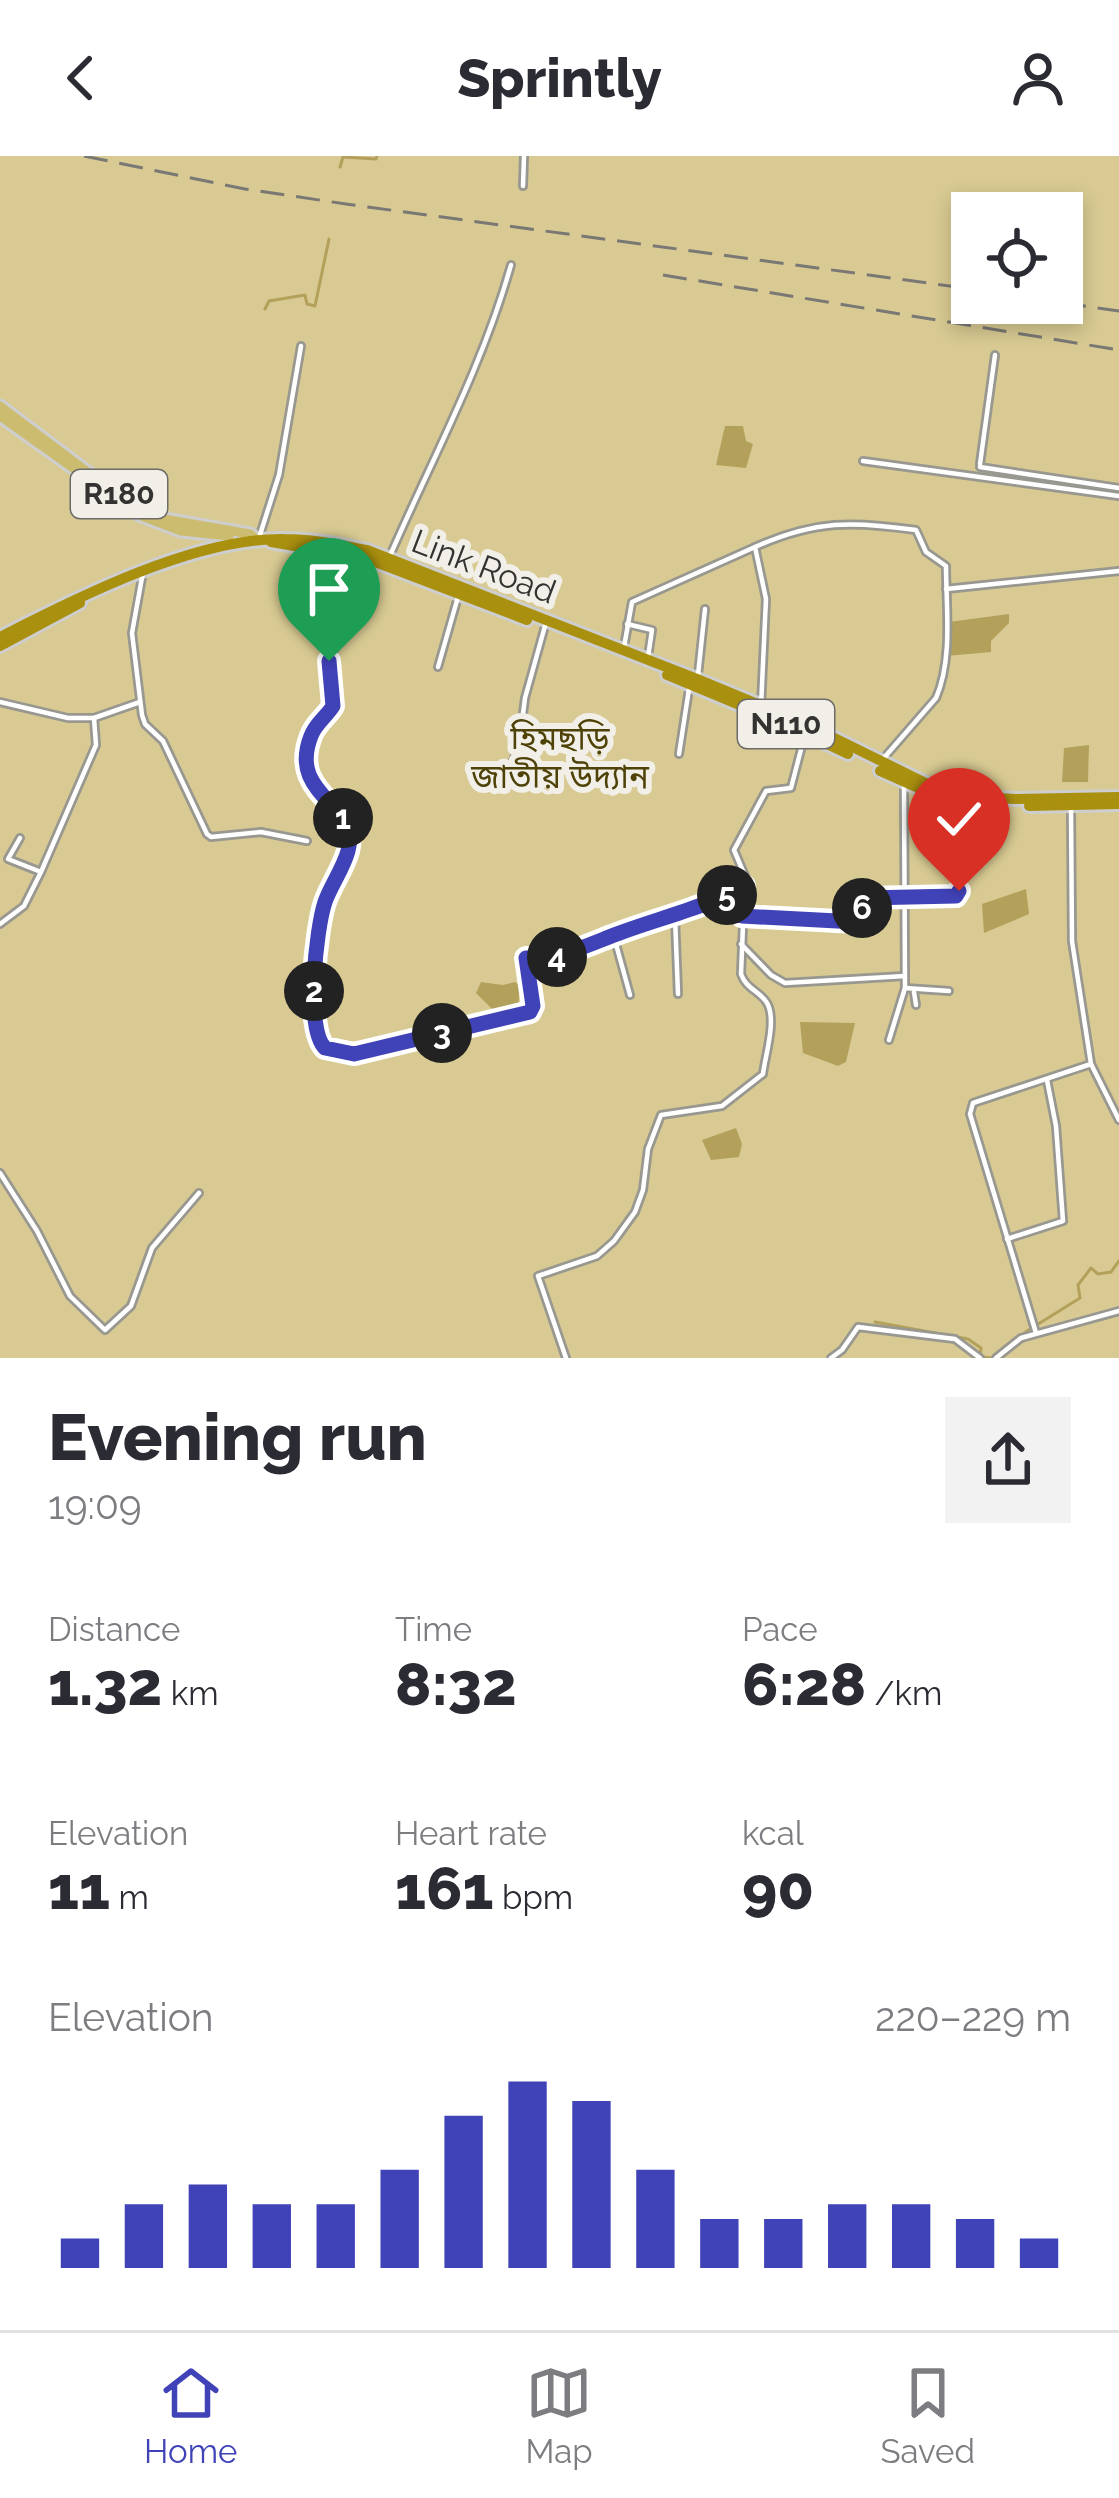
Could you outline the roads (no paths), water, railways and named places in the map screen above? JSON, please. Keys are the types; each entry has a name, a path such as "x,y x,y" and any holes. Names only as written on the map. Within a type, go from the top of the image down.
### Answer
{"highway":[{"name":"Link Road","path":"262,541 327,543 389,558 545,626 808,725 904,784 949,802 1119,800"},
{"name":"Link Road","path":"262,541 365,558 648,659 950,795 1072,801"},
{"name":"N110","path":"0,646 143,572 190,554 262,541"},
{"name":"N110","path":"0,637 62,605 93,595"}],"main road":[{"name":"R180","path":"0,406 109,488 164,519 250,534 262,541"},
{"name":"R180","path":"0,416 139,515 181,531 262,541"},
{"name":"R180","path":"181,531 190,554"}],"street":[{"path":"523,186 524,156"},
{"path":"389,558 439,441 480,361 511,265"},
{"path":"262,541 279,476 301,346"},
{"path":"979,476 995,355"},
{"path":"863,461 1119,492"},
{"path":"980,467 1119,492"},
{"path":"623,650 630,604 635,599 755,547 826,523 912,528 931,558 946,566 941,686 878,766"},
{"path":"755,547 766,599 761,706"},
{"path":"365,558 350,619 329,661 333,706 314,730 307,765 317,794 346,820 349,835 348,853 323,912 314,985 320,1045 354,1054 530,1012 533,1006 524,959 570,955 744,886"},
{"path":"946,589 1028,584 1091,571 1119,572"},
{"path":"143,572 132,633 145,724 163,742 211,837 261,832 307,841"},
{"path":"438,667 460,591"},
{"path":"679,754 705,609"},
{"path":"627,624 652,630 648,659"},
{"path":"507,776 519,745 525,698 545,626"},
{"path":"0,703 68,718 94,718 141,702"},
{"path":"0,925 24,906 41,872 96,745 94,718"},
{"path":"566,1358 538,1276 597,1256 614,1241 643,1190 648,1148 661,1115 722,1106 763,1074 769,1006 742,981 744,872 735,845 766,791 791,788 806,733"},
{"path":"889,1040 905,988 904,784"},
{"path":"1072,801 1072,941 1091,1064 1119,1120"},
{"path":"20,838 8,859 41,872"},
{"path":"742,916 856,922 865,898 956,896 960,847"},
{"path":"675,917 678,994"},
{"path":"614,936 630,995"},
{"path":"741,944 785,983 905,976"},
{"path":"905,988 950,992"},
{"path":"914,992 916,1005"},
{"path":"1036,1333 970,1114 973,1103 1091,1064"},
{"path":"1007,1240 1063,1221 1056,1126 1047,1080"},
{"path":"0,1173 70,1296 105,1330 130,1306 152,1248 199,1193"},
{"path":"996,1358 1021,1338 1119,1311"},
{"path":"831,1358 858,1327 955,1340 980,1358"}],"waterway":[{"path":"340,167 343,157 377,156"},
{"path":"265,309 269,301 305,295 307,304 315,306 329,239"},
{"path":"875,1322 968,1339 981,1348 980,1357 995,1358 1027,1331 1080,1298 1078,1285 1091,1268 1098,1274 1111,1272 1119,1261"}],"railway":[{"path":"84,156 245,189 951,286"},
{"path":"663,275 1119,350"},
{"path":"1083,306 1119,311"}],"park label":[{"name":"হিমছড়ি জাতীয় উদ্যান","path":"560,757"}]}
